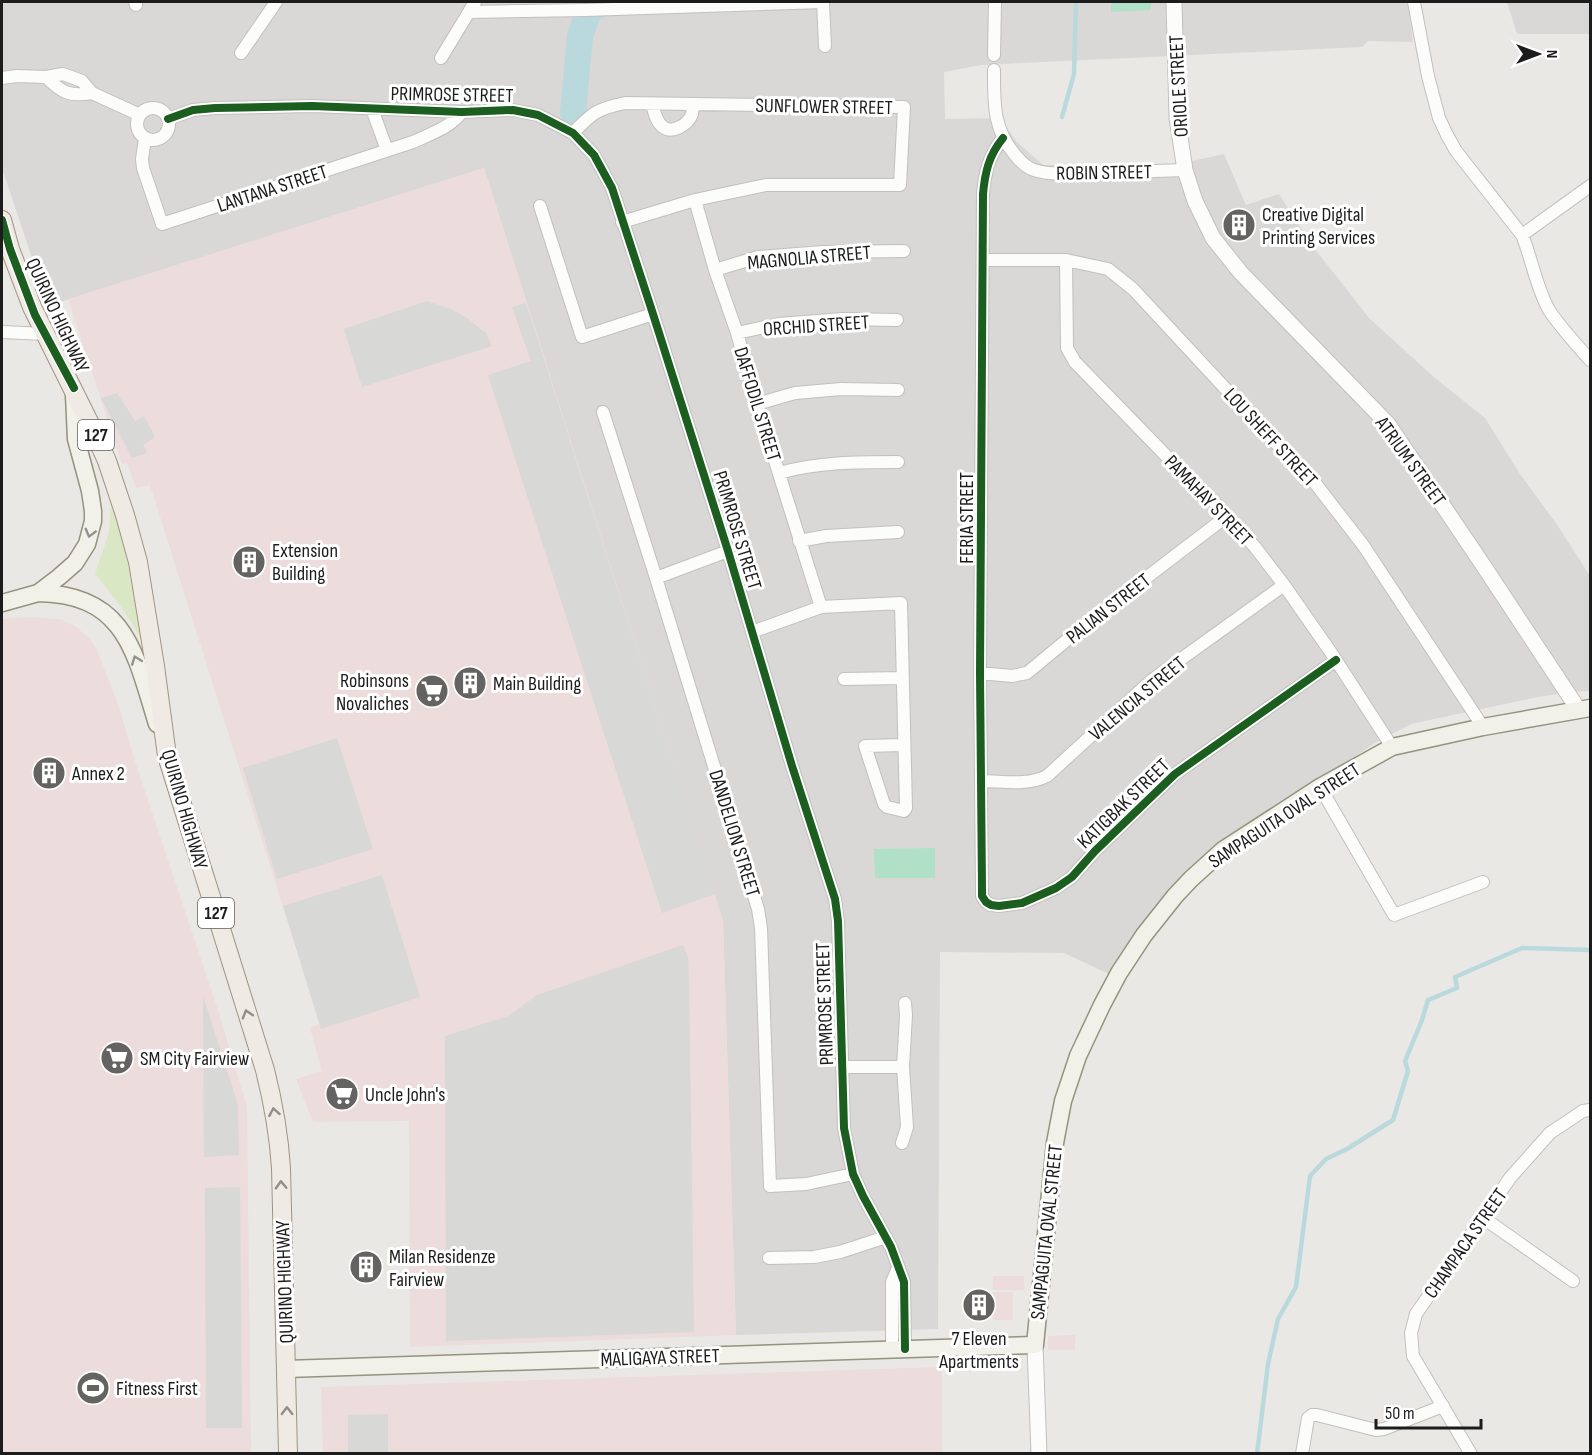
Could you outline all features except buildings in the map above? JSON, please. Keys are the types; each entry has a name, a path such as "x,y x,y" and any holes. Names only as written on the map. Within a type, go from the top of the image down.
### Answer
{"main road":[{"name":"QUIRINO HIGHWAY","path":"2,220 10,249 32,307 74,388 107,461 122,504 138,562 167,756 271,1095 281,1168 288,1454"},
{"path":"38,593 75,563 87,544 93,521 92,500 76,439 74,388"},
{"path":"2,603 38,593 65,595 87,602 105,613 127,639 138,665 167,756"},
{"name":"SAMPAGUITA OVAL STREET","path":"1035,1345 1055,1143 1063,1101 1078,1056 1119,973 1144,935 1191,879 1223,850 1389,741 1584,709"},
{"name":"MALIGAYA STREET","path":"286,1369 1035,1345"}],"street":[{"path":"241,53 276,2"},
{"path":"441,58 472,7 592,10 823,2 825,46"},
{"path":"994,55 995,2"},
{"name":"ORIOLE STREET","path":"1174,2 1177,118 1185,170"},
{"path":"1414,2 1430,84 1439,118 1447,135 1456,151 1521,235 1550,311 1590,360"},
{"path":"994,70 995,112 1003,138"},
{"path":"2,78 46,77 63,74 82,81 92,93 140,115"},
{"name":"SUNFLOWER STREET","path":"573,133 590,115 606,107 625,103 904,107 900,185 766,185 695,200 622,222"},
{"path":"652,104 662,126 671,130 688,121 692,114 692,104"},
{"name":"PRIMROSE STREET","path":"168,119 193,110 215,108 312,106 462,112 513,110 538,116 573,133 594,155 612,188 653,314 835,899 838,921 844,1128 853,1174 886,1237 898,1268 892,1282 898,1349"},
{"path":"151,108 158,109 168,119 163,136 157,139 145,138 137,128 140,115 151,108"},
{"path":"372,109 387,150"},
{"name":"LANTANA STREET","path":"145,138 143,168 162,225 412,142 455,121 462,112"},
{"name":"ROBIN STREET","path":"1003,138 1021,162 1031,170 1045,173 1091,174 1185,170"},
{"name":"FERIA STREET","path":"986,902 982,896 980,673 984,177 988,161 1003,138"},
{"name":"ATRIUM STREET","path":"1185,170 1195,201 1213,238 1241,273 1388,424 1584,709"},
{"path":"1521,235 1590,186"},
{"name":"DAFFODIL STREET","path":"695,200 820,608"},
{"path":"540,206 582,337 653,314"},
{"name":"MAGNOLIA STREET","path":"715,270 758,257 823,252 904,251"},
{"name":"LOU SHEFF STREET","path":"984,260 1066,260 1108,269 1133,289 1315,483 1363,545 1483,727"},
{"name":"PAMAHAY STREET","path":"1066,260 1067,348 1075,362 1255,547 1336,660 1389,741"},
{"name":"ORCHID STREET","path":"736,333 779,324 842,319 897,320"},
{"path":"2,332 45,334"},
{"path":"757,404 795,393 841,389 898,390"},
{"name":"DANDELION STREET","path":"603,412 758,909 761,928 770,1186 806,1184 853,1174"},
{"path":"779,473 844,462 898,462"},
{"name":"PALIAN STREET","path":"980,673 1012,676 1027,673 1091,620 1227,516"},
{"path":"799,542 826,536 898,532"},
{"path":"656,578 728,550"},
{"name":"VALENCIA STREET","path":"981,781 1028,782 1047,776 1152,680 1284,585"},
{"path":"752,632 820,608 901,603 906,808 904,811 887,807 884,804 865,746 903,745"},
{"name":"KATIGBAK STREET","path":"986,902 999,906 1022,903 1056,888 1072,877 1095,851 1175,774 1336,660"},
{"path":"844,679 902,678"},
{"path":"1320,787 1394,915 1483,882"},
{"path":"902,1143 907,1127 903,1067 906,1015 904,1002"},
{"path":"842,1067 903,1067"},
{"name":"CHAMPACA STREET","path":"1471,1454 1413,1356 1411,1333 1416,1314 1510,1178 1550,1133 1582,1111 1590,1110"},
{"path":"1482,1217 1573,1281"},
{"path":"769,1257 840,1252 886,1237"},
{"name":"SAMPAGUITA OVAL STREET","path":"1035,1345 1039,1454"},
{"path":"1302,1454 1308,1418 1312,1415 1376,1430 1443,1406"}],"shaded area":[{"path":"2,2 1408,2 1413,42 1368,41 1362,47 981,65 944,72 945,119 1000,118 1016,141 1043,165 1174,165 1224,154 1246,205 1279,194 1311,244 1369,318 1435,378 1485,418 1520,474 1558,526 1590,576 1590,691 1538,697 1411,724 1375,743 1223,844 1111,975 1064,953 940,952 938,1329 736,1335 723,921 484,168 48,306 2,168"},
{"path":"1507,2 1590,2 1590,34 1517,34"},
{"name":"Robinsons Novaliches","path":"484,168 723,921 736,1335 410,1347 409,1121 313,1122 296,1079 322,1071 310,1028 320,1024 150,485 136,488 127,463 122,464 68,299"},
{"path":"427,301 451,309 467,318 486,333 492,346 362,387 344,329"},
{"path":"526,303 715,894 662,913 488,375 531,361 512,307"},
{"path":"117,393 135,421 144,416 155,437 143,445 147,453 132,458 101,398"},
{"name":"SM City Fairview","path":"30,617 60,619 76,627 89,638 97,650 118,704 218,1010 247,1107 251,1453 2,1454 2,619"},
{"path":"337,738 373,849 277,879 243,768"},
{"path":"382,875 420,997 321,1029 283,906"},
{"path":"683,945 688,957 689,979 694,1332 446,1341 445,1036 508,1016 537,995"},
{"path":"203,996 238,1105 239,1155 204,1157"},
{"path":"240,1187 242,1428 206,1428 205,1188"},
{"path":"993,1276 1024,1276 1024,1290 993,1290"},
{"path":"993,1292 1013,1292 1013,1320 993,1320"},
{"path":"1075,1335 1075,1350 1048,1350 1048,1336"},
{"path":"942,1367 942,1453 323,1453 321,1387"},
{"path":"388,1414 388,1453 348,1453 348,1415"}],"green space":[{"path":"1111,2 1151,2 1151,10 1111,12"},
{"path":"111,501 134,566 144,641 141,640 126,614 95,574 109,532"},
{"path":"935,848 935,878 875,878 874,849"}],"waterway":[{"path":"573,112 580,36 589,10 606,2"},
{"path":"1062,117 1074,74 1076,2"},
{"path":"1257,1454 1268,1364 1278,1319 1296,1287 1310,1176 1326,1159 1347,1149 1393,1120 1408,1071 1405,1061 1428,1000 1457,988 1455,977 1522,948 1590,950"}],"cycle path":[{"path":"168,119 193,110 215,108 312,106 462,112 513,110 538,115 573,133 594,155 612,188 653,314 835,899 838,921 844,1128 853,1174 891,1247 904,1282 905,1349"},
{"path":"1003,138 988,164 983,194 980,673 982,896 986,902 999,906 1022,903 1056,888 1072,877 1095,851 1175,774 1336,660"},
{"path":"2,220 10,249 35,315 74,388"}],"place":[{"name":"Creative Digital Printing Services","path":"1239,225"},
{"name":"Extension Building","path":"249,562"},
{"name":"Main Building","path":"470,683"},
{"name":"Robinsons Novaliches","path":"432,691"},
{"name":"Annex 2","path":"49,773"},
{"name":"SM City Fairview","path":"117,1058"},
{"name":"Uncle John's","path":"342,1094"},
{"name":"Milan Residenze Fairview","path":"366,1267"},
{"name":"7 Eleven Apartments","path":"979,1305"},
{"name":"Fitness First","path":"93,1388"}]}
